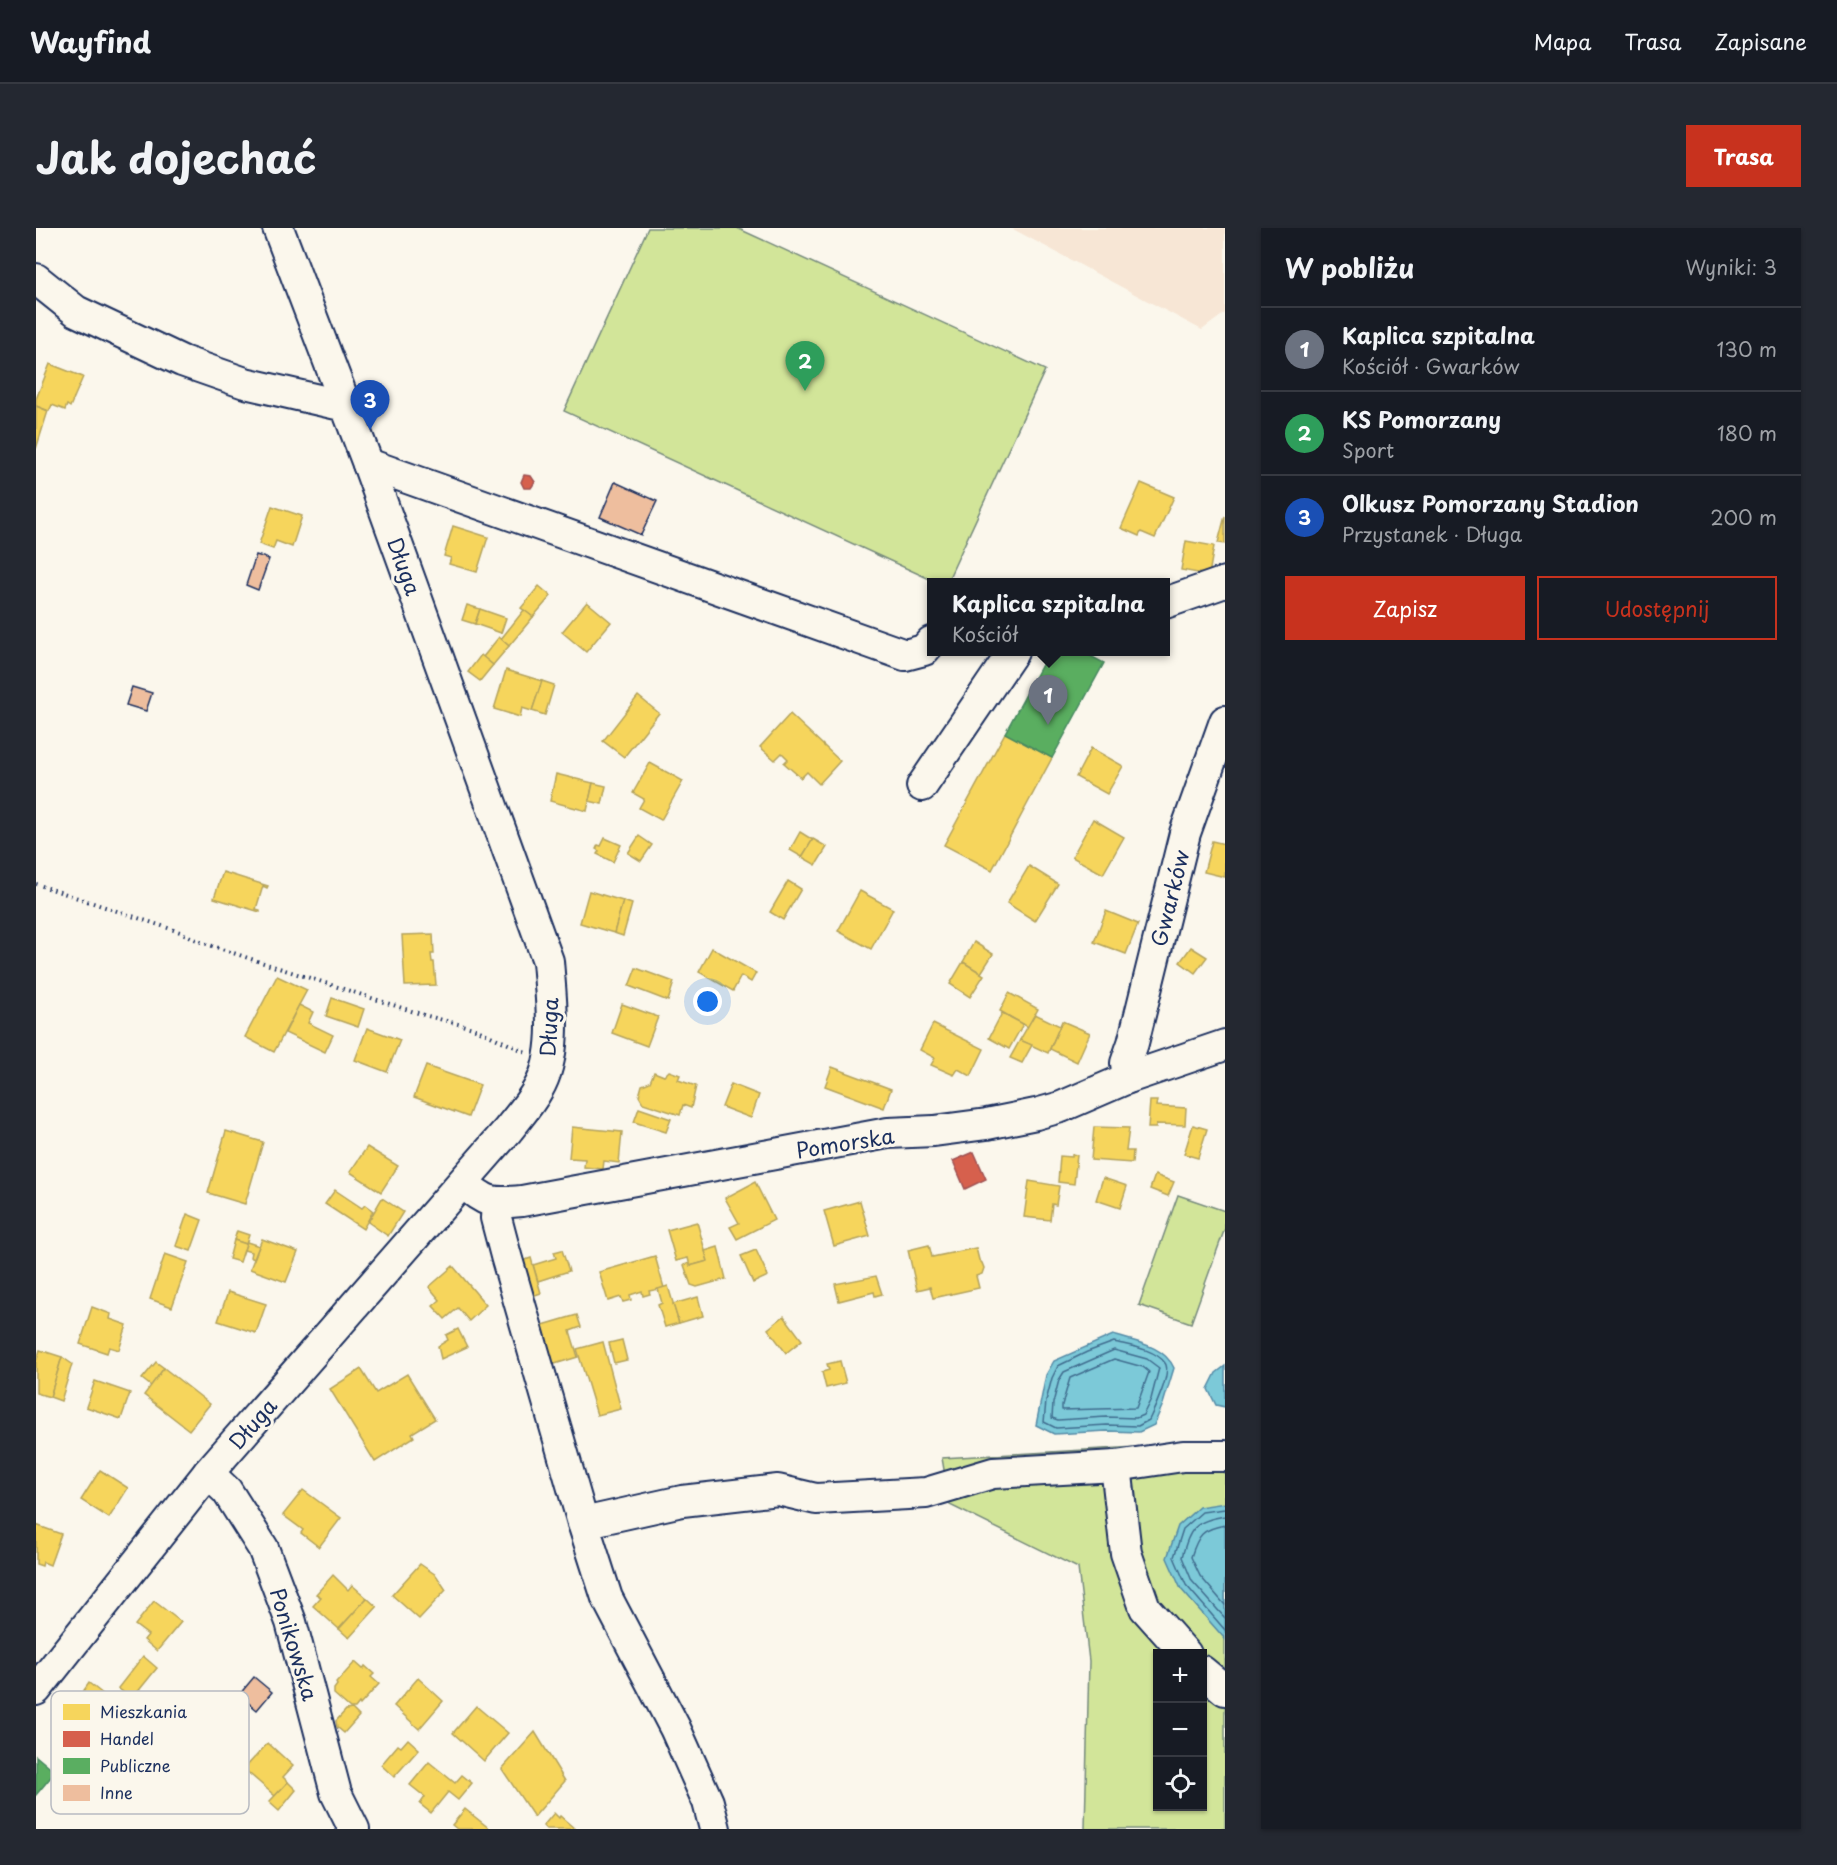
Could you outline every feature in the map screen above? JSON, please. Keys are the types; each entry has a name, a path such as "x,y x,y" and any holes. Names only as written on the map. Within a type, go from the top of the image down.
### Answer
{"street":[{"name":"Długa","path":"36,1690 208,1473 508,1130 539,1088 548,1062 553,1022 548,961 368,464 278,228"},
{"path":"36,279 76,311 182,361 245,383 345,406"},
{"path":"368,464 905,654 924,650 927,647"},
{"path":"1170,601 1225,582"},
{"path":"922,786 1010,656"},
{"name":"Gwarków","path":"1128,1078 1126,1063 1133,1043 1185,833 1225,721"},
{"name":"Pomorska","path":"497,1204 888,1133 934,1131 987,1124 1061,1107 1128,1078 1225,1045"},
{"path":"463,1183 481,1198 497,1204 496,1218 506,1256 607,1598 675,1728 708,1802 715,1829"},
{"path":"583,1523 682,1501 778,1490 816,1499 926,1493 993,1473 1116,1466 1183,1456 1225,1456"},
{"path":"1116,1466 1126,1552 1145,1608 1182,1649"},
{"name":"Ponikowska","path":"208,1473 227,1491 263,1548 291,1622 336,1793 354,1829"},
{"path":"1207,1674 1225,1690"}],"path":[{"path":"36,884 180,932 201,942 248,958 424,1015 473,1028 548,1062"}],"shaded area":[{"path":"1011,228 1225,228 1225,313 1202,330"}],"green space":[{"path":"648,228 737,228 1045,370 949,578 927,578 564,411"},
{"path":"1178,1195 1225,1211 1225,1228 1191,1323 1139,1305"},
{"path":"1225,1442 1225,1829 1085,1829 1089,1661 1078,1568 950,1505 942,1458"}],"water":[{"path":"1113,1335 1156,1349 1169,1360 1174,1368 1154,1425 1139,1432 1054,1434 1036,1425 1046,1375 1054,1361"},
{"path":"1225,1366 1225,1407 1216,1405 1208,1389 1216,1373"},
{"path":"1225,1503 1225,1639 1181,1589 1167,1558 1178,1526 1199,1507"}],"building: Mieszkania":[{"path":"50,364 83,377 70,407 67,405 65,410 52,405 49,411 36,406 36,399"},
{"path":"36,406 48,411 36,449"},
{"path":"1141,483 1174,497 1155,538 1141,532 1139,536 1121,528"},
{"path":"272,506 302,516 292,547 276,541 273,549 259,544"},
{"path":"1225,516 1225,544 1218,543"},
{"path":"453,526 488,537 477,572 449,564 451,558 444,556"},
{"path":"1186,541 1214,546 1209,575 1181,570"},
{"path":"539,586 551,596 533,617 521,608"},
{"path":"587,602 611,622 586,652 562,632"},
{"path":"467,605 480,609 475,624 462,620"},
{"path":"480,609 506,618 501,633 475,624"},
{"path":"524,610 533,617 509,646 501,639"},
{"path":"499,637 509,646 493,665 483,657"},
{"path":"481,655 493,665 480,681 468,672"},
{"path":"506,670 542,681 532,711 522,708 520,717 494,709"},
{"path":"542,681 554,685 545,715 532,711"},
{"path":"638,696 659,713 624,757 603,741"},
{"path":"790,714 840,761 819,784 807,772 801,778 784,763 788,759 782,753 775,760 760,747"},
{"path":"1005,733 1052,758 992,870 944,845"},
{"path":"1091,748 1123,766 1107,794 1076,777"},
{"path":"650,763 683,781 661,820 639,808 644,799 633,793"},
{"path":"556,774 593,783 587,811 550,801"},
{"path":"593,783 606,786 602,804 589,801"},
{"path":"1093,819 1124,837 1103,874 1072,857"},
{"path":"800,832 813,840 802,857 790,850"},
{"path":"639,836 652,845 641,861 628,853"},
{"path":"605,838 621,845 613,862 597,854 598,845 601,846"},
{"path":"813,839 827,847 816,865 802,857"},
{"path":"1212,841 1225,844 1225,877 1204,872"},
{"path":"1029,866 1058,884 1035,921 1007,903"},
{"path":"223,872 268,886 267,888 263,886 256,909 260,912 214,898"},
{"path":"788,881 801,889 783,920 770,912"},
{"path":"589,891 623,901 614,933 580,923"},
{"path":"860,891 893,909 871,949 838,931"},
{"path":"623,901 632,904 623,936 614,933"},
{"path":"1106,911 1138,924 1126,954 1094,942"},
{"path":"433,934 434,954 431,954 436,985 405,986 402,935"},
{"path":"974,942 993,954 981,973 963,962"},
{"path":"1191,947 1207,957 1195,973 1180,962"},
{"path":"712,948 756,973 751,982 741,976 733,991 699,972"},
{"path":"963,962 984,975 970,997 950,984"},
{"path":"636,968 674,982 668,1001 629,986"},
{"path":"277,976 307,990 274,1052 245,1037"},
{"path":"1009,993 1038,1009 1028,1027 1000,1011"},
{"path":"332,998 364,1009 358,1027 326,1016"},
{"path":"622,1004 658,1017 647,1046 612,1033"},
{"path":"299,1005 313,1012 308,1023 333,1035 325,1052 285,1033"},
{"path":"1002,1013 1023,1024 1009,1049 989,1038"},
{"path":"1035,1014 1060,1026 1048,1053 1020,1040"},
{"path":"1062,1021 1090,1033 1077,1062 1050,1049"},
{"path":"933,1024 984,1049 971,1076 958,1069 954,1075 931,1065 935,1058 920,1050"},
{"path":"367,1028 400,1040 387,1072 355,1060"},
{"path":"1020,1040 1032,1045 1022,1063 1010,1058"},
{"path":"426,1066 480,1085 468,1117 414,1097"},
{"path":"832,1067 891,1089 884,1108 825,1086"},
{"path":"669,1071 680,1075 678,1080 696,1086 691,1108 683,1105 680,1115 643,1103 639,1096 642,1085 650,1082 654,1072 664,1076"},
{"path":"731,1084 759,1095 751,1118 722,1107"},
{"path":"1150,1101 1157,1101 1156,1106 1186,1108 1185,1125 1156,1124 1156,1128 1148,1128"},
{"path":"639,1108 671,1119 666,1132 634,1122"},
{"path":"1193,1125 1207,1129 1198,1158 1184,1154"},
{"path":"572,1127 622,1132 619,1163 604,1161 603,1169 584,1167 585,1159 569,1158"},
{"path":"1094,1127 1129,1128 1126,1151 1133,1151 1132,1163 1091,1160"},
{"path":"226,1131 263,1142 245,1204 208,1193"},
{"path":"367,1147 398,1166 381,1192 350,1172"},
{"path":"1072,1154 1077,1155 1074,1184 1058,1182 1060,1156 1072,1157"},
{"path":"1155,1175 1174,1182 1168,1196 1150,1189"},
{"path":"1103,1178 1127,1186 1120,1208 1096,1200"},
{"path":"1029,1181 1059,1186 1056,1205 1052,1204 1050,1220 1024,1217"},
{"path":"755,1182 774,1220 737,1239 730,1227 739,1223 725,1198"},
{"path":"335,1190 362,1208 365,1205 373,1211 363,1229 325,1204"},
{"path":"382,1198 403,1212 388,1236 368,1222"},
{"path":"860,1201 870,1236 834,1246 824,1211"},
{"path":"187,1214 202,1220 191,1251 176,1246"},
{"path":"697,1222 708,1261 690,1266 688,1258 676,1261 667,1230"},
{"path":"237,1231 249,1235 246,1244 234,1240"},
{"path":"262,1239 298,1252 286,1282 250,1269"},
{"path":"234,1240 246,1244 240,1262 229,1259"},
{"path":"247,1242 259,1246 254,1259 250,1257 251,1252 244,1250"},
{"path":"929,1245 932,1257 976,1248 984,1268 982,1274 976,1276 979,1288 933,1298 930,1287 917,1290 908,1250"},
{"path":"718,1247 726,1279 697,1287 691,1285 684,1265 690,1263 690,1266 708,1261 705,1251"},
{"path":"562,1250 569,1271 538,1281 533,1265 556,1258 554,1252"},
{"path":"756,1250 768,1276 753,1283 741,1256"},
{"path":"165,1254 188,1262 172,1307 150,1299"},
{"path":"655,1256 664,1288 649,1291 650,1294 643,1296 642,1291 630,1295 631,1300 623,1302 621,1297 608,1301 599,1272"},
{"path":"531,1258 541,1293 526,1298 516,1263"},
{"path":"453,1266 486,1305 469,1321 458,1308 445,1319 433,1306 440,1300 429,1287"},
{"path":"876,1276 882,1294 875,1296 874,1292 839,1301 835,1284"},
{"path":"668,1286 679,1323 665,1327 658,1305 662,1303 658,1289"},
{"path":"228,1292 266,1304 256,1333 218,1321"},
{"path":"698,1297 703,1316 679,1323 673,1304"},
{"path":"92,1307 111,1314 110,1319 127,1325 119,1350 109,1347 107,1353 80,1344"},
{"path":"577,1315 581,1327 570,1331 578,1357 548,1366 536,1327"},
{"path":"784,1316 802,1340 786,1353 768,1329"},
{"path":"458,1329 467,1347 441,1359 438,1346 448,1340 446,1335"},
{"path":"622,1340 627,1360 614,1363 609,1343"},
{"path":"603,1342 621,1409 597,1415 577,1349"},
{"path":"40,1350 62,1357 50,1397 36,1393 36,1362"},
{"path":"62,1357 72,1364 61,1401 50,1397"},
{"path":"840,1361 846,1383 826,1388 822,1372 829,1370 827,1364"},
{"path":"156,1362 164,1368 151,1386 142,1379"},
{"path":"164,1368 210,1404 189,1430 144,1395"},
{"path":"361,1369 376,1393 407,1374 435,1419 412,1433 414,1437 375,1462 330,1389"},
{"path":"95,1381 130,1393 121,1419 86,1407"},
{"path":"100,1470 128,1488 109,1518 81,1500"},
{"path":"303,1490 341,1518 319,1547 301,1533 303,1530 283,1515"},
{"path":"36,1525 61,1534 50,1565 43,1562 42,1566 36,1564"},
{"path":"420,1564 436,1575 446,1590 419,1619 392,1595"},
{"path":"333,1575 348,1590 352,1585 367,1598 339,1629 313,1606 321,1597 316,1594"},
{"path":"367,1598 377,1607 349,1638 339,1629"},
{"path":"154,1601 181,1622 157,1651 144,1640 148,1635 135,1625"},
{"path":"143,1656 157,1668 138,1691 122,1691 118,1688"},
{"path":"355,1662 363,1669 365,1666 374,1674 371,1677 379,1684 360,1705 359,1703 355,1708 350,1708 334,1694 334,1689 336,1683"},
{"path":"418,1678 443,1701 419,1729 394,1706"},
{"path":"89,1683 99,1691 83,1691"},
{"path":"476,1706 508,1733 484,1761 453,1733"},
{"path":"352,1709 359,1716 344,1733 337,1727 336,1721 346,1710"},
{"path":"535,1732 565,1781 534,1817 502,1769"},
{"path":"408,1739 419,1749 394,1777 381,1765 398,1745 401,1747"},
{"path":"268,1743 293,1766 283,1777 288,1782 275,1796 249,1773 249,1764"},
{"path":"429,1762 455,1783 462,1775 472,1783 458,1800 448,1792 431,1813 420,1804 425,1797 410,1785"},
{"path":"288,1782 296,1790 279,1811 269,1802"},
{"path":"465,1809 490,1829 457,1829 452,1825"},
{"path":"554,1813 575,1829 546,1829 543,1826"}],"building: Handel":[{"path":"524,475 531,476 535,482 531,488 524,488 521,482"},
{"path":"974,1152 986,1179 965,1189 953,1161"}],"building: Publiczne":[{"path":"1047,656 1091,656 1104,663 1052,758 1005,733"},
{"path":"36,1756 51,1769 51,1777 36,1795"}],"building: Inne":[{"path":"615,482 657,501 641,535 600,517"},
{"path":"256,555 269,559 258,590 246,585"},
{"path":"132,687 152,693 146,711 126,705"},
{"path":"254,1677 272,1692 257,1710 249,1703 249,1691 242,1691"}],"place":[{"name":"KS Pomorzany","path":"805,391"},
{"name":"Olkusz Pomorzany Stadion","path":"370,430"},
{"name":"Kaplica szpitalna","path":"1048,725"}]}
